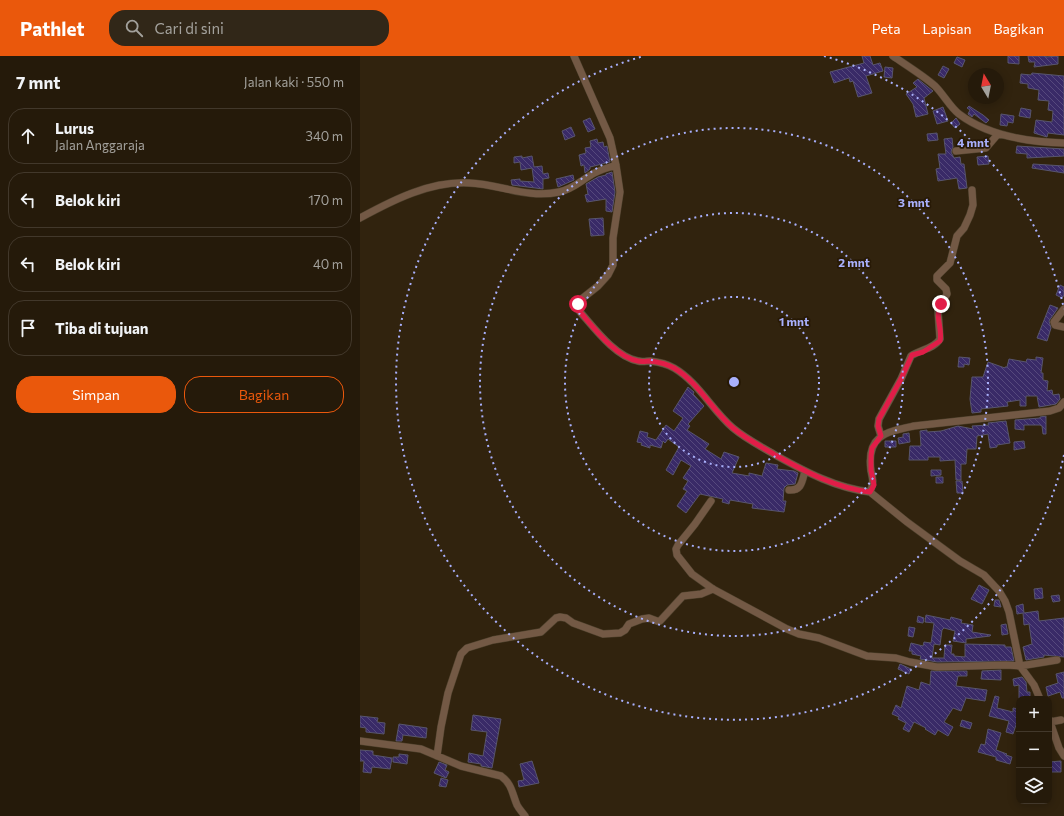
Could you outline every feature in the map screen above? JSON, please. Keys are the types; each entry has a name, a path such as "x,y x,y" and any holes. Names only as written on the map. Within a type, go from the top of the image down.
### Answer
{"street":[{"path":"574,56 610,138 620,192 612,238 613,265 608,275 598,286 579,301 578,310 602,336 627,357 639,362 658,362 673,367 687,377 733,428 762,448 805,471 843,486 870,492 907,522 960,561 984,575 1005,601 1009,612 1020,666 1034,685 1039,696"},
{"path":"893,56 936,87 959,114 976,124 998,134 1028,140 1064,143"},
{"path":"956,151 986,148 998,134"},
{"path":"360,218 395,199 446,183 469,182 526,194 545,194 559,192 575,186 591,174 616,164"},
{"path":"881,436 878,426 879,419 901,379 911,356 928,348 940,339 938,311 947,294 946,289 937,280 937,276 950,263 957,236 963,229 970,215 973,205 972,190"},
{"path":"1064,309 1054,322 1055,325 1064,327"},
{"path":"870,492 874,485 871,470 872,448 881,436 892,431 914,426 1050,411 1059,408 1064,402"},
{"path":"789,490 797,490 800,488 805,471"},
{"path":"711,501 678,546 676,552 692,574 713,589 787,629 799,634 819,638 867,656 896,658 937,667 1020,666 1057,660"},
{"path":"437,756 448,693 460,654 467,648 493,640 541,632 556,618 560,617 566,618 574,623 603,634 620,633 630,624 642,619 649,618 657,622 660,621 682,596 701,594 713,589"},
{"path":"1052,721 1061,720"},
{"path":"1052,727 1059,748 1064,756"},
{"path":"360,741 421,750 462,766 501,776 512,788 518,806 525,816"}],"building":[{"path":"862,56 870,56 873,65 880,63 883,71 866,76 872,93 858,97 853,81 850,82 849,78 834,83 830,72 864,63"},
{"path":"1008,56 1019,56 1019,64 1008,63"},
{"path":"1028,56 1058,56 1058,64 1034,67 1035,62 1029,62"},
{"path":"957,57 965,60 962,67 954,63"},
{"path":"943,66 949,69 944,78 938,75"},
{"path":"885,67 893,68 892,78 884,77"},
{"path":"1032,73 1064,76 1064,135 1048,133 1047,137 1034,133 1036,120 1052,122 1053,111 1048,110 1049,101 1038,100 1039,90 1028,88 1028,84 1020,83 1021,74 1031,75"},
{"path":"918,79 933,91 924,98 928,114 916,117 913,104 906,94 917,87 913,83"},
{"path":"969,106 989,120 986,123 974,114 972,117 968,114 970,110 967,108"},
{"path":"943,107 948,121 937,124 933,111"},
{"path":"1021,108 1031,110 1030,118 1019,116"},
{"path":"1001,114 1014,116 1013,123 1008,122 1007,126 1000,125"},
{"path":"590,118 595,129 588,132 583,121"},
{"path":"956,118 960,124 955,128 951,123"},
{"path":"571,127 575,136 565,140 562,131"},
{"path":"937,133 938,140 928,141 927,134"},
{"path":"952,138 953,147 951,152 954,158 960,157 961,164 964,164 967,188 959,189 957,178 938,181 936,169 940,168 938,154 946,154 944,139"},
{"path":"597,139 598,143 603,142 604,147 607,146 610,162 590,167 590,169 585,173 584,165 581,166 579,155 586,153 585,148 591,147 590,141"},
{"path":"1017,146 1064,149 1064,156 1027,158 1027,154 1016,153"},
{"path":"522,156 522,158 532,156 534,167 542,166 543,174 548,173 549,178 543,179 543,189 512,185 511,180 520,179 520,181 534,182 532,168 521,170 520,162 514,163 514,157"},
{"path":"988,156 989,164 978,165 977,157"},
{"path":"1033,164 1064,166 1064,173 1032,168"},
{"path":"612,172 615,192 612,212 606,211 606,199 587,202 585,195 588,194 586,184 598,177"},
{"path":"573,175 574,180 558,187 556,179"},
{"path":"603,218 604,235 591,236 589,219"},
{"path":"1060,285 1064,287 1064,296 1062,298 1056,295"},
{"path":"1050,305 1058,308 1049,321 1051,328 1047,341 1037,338"},
{"path":"959,357 970,358 969,365 964,364 964,367 958,367"},
{"path":"1036,357 1043,358 1041,373 1043,373 1043,380 1048,381 1047,391 1052,390 1053,395 1059,394 1060,399 1056,404 1039,407 1037,396 1026,396 1026,406 1020,406 1020,400 1007,402 1008,406 981,409 981,412 972,413 970,399 972,377 983,377 988,362 1005,368 1007,367 1009,359 1026,362 1027,359 1036,360"},
{"path":"688,387 694,392 693,394 704,406 688,424 690,426 687,430 709,444 705,449 721,459 724,452 739,457 732,473 749,476 749,473 762,476 766,463 778,465 777,469 794,471 798,473 795,484 787,485 784,488 783,501 786,501 784,512 752,508 753,504 730,500 729,504 722,502 723,499 700,494 686,513 677,506 687,491 683,489 688,481 683,478 691,466 681,460 673,475 666,470 679,447 668,439 665,443 663,441 661,448 650,445 650,448 637,442 640,431 648,433 647,437 656,440 666,425 674,431 683,418 673,411"},
{"path":"1046,416 1046,434 1043,434 1042,426 1040,425 1024,425 1024,430 1015,429 1015,420 1040,418"},
{"path":"1006,421 1010,443 997,445 997,447 990,448 988,434 977,436 976,449 967,449 966,464 961,464 961,480 956,480 955,460 940,461 940,457 928,457 928,460 909,460 910,446 921,446 920,431 941,431 958,426 973,429 972,426 989,425 988,423"},
{"path":"909,433 910,442 899,444 898,438 903,437 903,434"},
{"path":"885,441 896,441 896,447 885,447"},
{"path":"1024,441 1025,448 1014,450 1014,442"},
{"path":"931,470 941,470 941,475 931,476"},
{"path":"936,477 943,477 943,483 936,483"},
{"path":"956,481 962,481 963,493 957,493"},
{"path":"979,585 989,590 982,604 971,599"},
{"path":"1042,588 1043,598 1035,599 1034,589"},
{"path":"1059,595 1060,601 1053,602 1051,596"},
{"path":"995,600 999,600 1001,607 994,606"},
{"path":"1023,604 1024,613 1038,611 1039,621 1064,618 1064,657 1044,655 1044,657 1026,660 1023,647 1032,644 1029,624 1024,625 1023,613 1017,614 1016,606"},
{"path":"926,615 950,620 951,617 962,620 961,623 973,625 972,632 991,635 966,639 966,643 953,641 955,631 944,628 942,630 940,645 934,644 932,658 944,658 945,645 952,645 951,654 954,654 954,656 965,657 965,644 1005,645 1005,647 1011,647 1014,661 937,662 920,659 921,656 912,654 912,651 909,651 911,643 923,646 924,642 931,643 934,623 925,622"},
{"path":"918,616 924,618 923,623 917,622"},
{"path":"1006,624 1008,634 1002,635 1001,625"},
{"path":"909,627 915,628 913,637 908,636"},
{"path":"900,664 911,669 909,674 898,669"},
{"path":"1001,670 1001,680 981,679 982,671"},
{"path":"931,671 967,671 967,676 958,676 956,686 987,690 985,701 966,698 961,711 953,708 944,722 953,727 948,736 938,730 935,735 925,729 926,728 914,722 909,732 903,729 906,723 898,719 899,717 892,714 896,705 901,708 907,686 919,690 921,682 930,685"},
{"path":"1064,672 1064,698 1062,698 1060,692 1048,696 1046,687 1058,683 1056,674"},
{"path":"1022,677 1026,682 1027,692 1030,692 1030,696 1019,696 1019,685 1014,686 1013,679"},
{"path":"995,696 999,697 997,708 1013,712 1013,708 1016,708 1016,725 1013,734 1006,732 1009,721 989,716"},
{"path":"473,715 501,719 492,768 481,766 481,764 468,762 469,753 483,756 487,732 471,730"},
{"path":"360,716 378,718 377,722 385,723 384,734 366,732 366,728 360,727"},
{"path":"962,720 972,723 970,729 960,726"},
{"path":"399,724 427,728 426,738 403,735 402,741 396,741"},
{"path":"988,729 1001,733 996,750 1012,757 1010,764 996,760 996,757 978,752 981,744 985,745"},
{"path":"360,750 373,751 373,755 392,758 390,769 372,767 371,773 363,772 364,761 360,761"},
{"path":"399,754 408,755 407,764 393,762 393,757 399,757"},
{"path":"532,761 539,783 519,787 518,781 524,780 520,764"},
{"path":"1061,761 1061,772 1052,772 1052,762"},
{"path":"439,762 447,765 445,770 449,772 446,778 434,773"},
{"path":"441,778 448,780 446,787 439,786"}],"route":[{"path":"578,304 578,310 613,347 627,357 639,362 658,362 673,367 687,377 733,428 762,448 809,473 843,486 870,492 874,485 871,470 872,448 881,436 878,426 879,419 901,379 912,355 923,352 940,341 941,336 938,309 941,304"}]}
